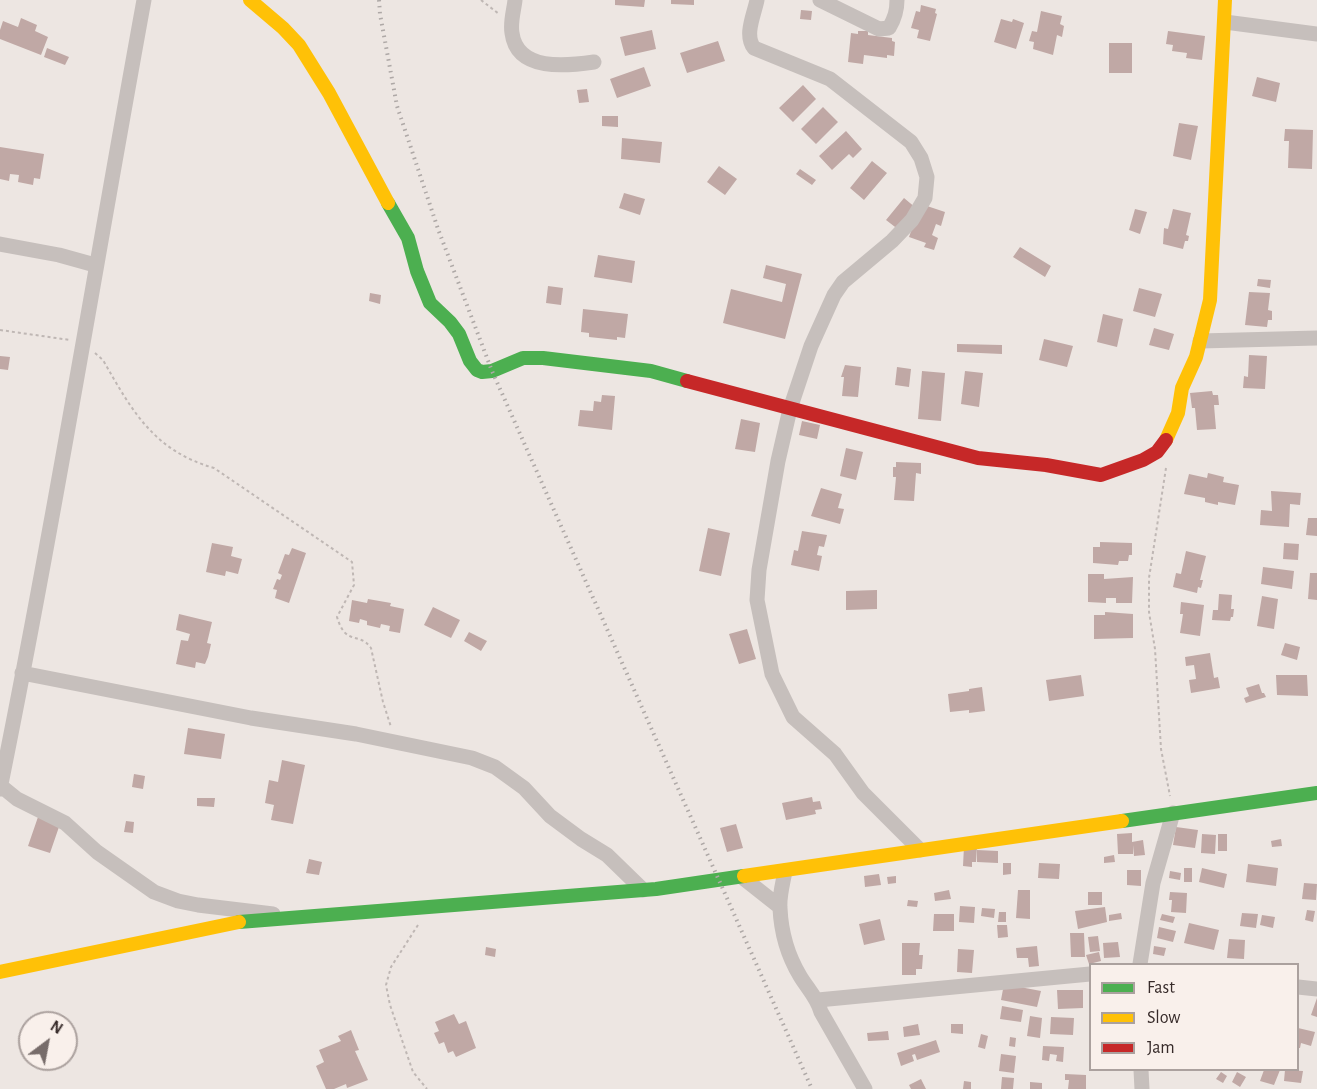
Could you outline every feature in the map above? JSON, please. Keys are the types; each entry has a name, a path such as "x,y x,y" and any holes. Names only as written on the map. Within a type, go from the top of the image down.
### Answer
{"street":[{"path":"144,0 95,266 84,342 22,673 2,763 0,787 17,799 65,823 98,852 154,892 178,901 198,905 297,918"},
{"path":"250,0 299,45 329,93 367,167 408,238 417,271 430,303 459,334 477,370 486,372 523,358 543,358 651,371 978,458 1046,465 1101,474 1143,460 1157,452 1168,437 1178,414 1182,388 1196,357 1210,300 1225,0"},
{"path":"515,0 512,33 516,44 532,60 545,65 594,62"},
{"path":"757,0 749,42 754,48 830,79 911,142 921,158 927,177 925,198 912,220 892,241 843,282 834,295 811,346 790,409 759,570 757,600 772,674 792,717 835,754 863,793 920,850"},
{"path":"820,0 879,29 889,28 897,13 897,0"},
{"path":"1225,22 1317,34"},
{"path":"0,244 59,255 95,266"},
{"path":"1200,341 1317,338"},
{"path":"22,673 251,718 356,734 472,758 495,766 524,788 550,816 607,855 643,890"},
{"path":"0,972 231,923 643,890 1317,793"},
{"path":"1140,963 1153,883 1173,813"},
{"path":"784,871 780,907 784,935 791,958 800,977 818,1000 821,1011 865,1089"},
{"path":"741,877 780,907"},
{"path":"818,1000 1089,974"},
{"path":"1299,987 1317,989"},
{"path":"1141,1071 1142,1089"}],"path":[{"path":"480,0 512,26"},
{"path":"0,330 84,342 103,360 141,422 176,453 214,468 352,562 354,585 337,617 341,629 348,637 367,643 371,648 390,725 403,744"},
{"path":"1167,460 1149,578 1149,612 1155,649 1161,749 1173,813"},
{"path":"427,1089 413,1072 390,1005 386,985 391,967 429,907"}],"building":[{"path":"615,0 645,0 644,7 615,5"},
{"path":"671,0 694,0 694,5 671,4"},
{"path":"921,5 936,9 937,14 930,41 917,38 919,30 911,28 916,11 920,12"},
{"path":"801,10 812,11 811,20 800,19"},
{"path":"1041,11 1062,16 1060,24 1064,26 1062,37 1057,35 1053,55 1033,49 1034,42 1029,41 1032,31 1037,32"},
{"path":"21,18 37,25 35,31 48,37 41,55 0,39 3,21 18,27"},
{"path":"1001,19 1012,22 1013,19 1024,23 1016,49 994,42"},
{"path":"652,30 656,49 625,56 620,37"},
{"path":"858,31 868,31 868,35 892,38 895,42 894,56 887,55 887,58 864,55 863,64 848,62 851,33 858,34"},
{"path":"1168,31 1205,36 1202,60 1186,58 1187,53 1172,51 1173,45 1166,44"},
{"path":"718,41 725,61 687,73 680,53"},
{"path":"1109,43 1132,43 1132,73 1109,73"},
{"path":"47,48 69,57 65,65 44,57"},
{"path":"644,67 651,86 617,98 610,79"},
{"path":"1257,77 1280,83 1276,102 1252,96"},
{"path":"803,85 816,99 793,122 779,108"},
{"path":"587,89 589,102 579,103 577,90"},
{"path":"823,107 838,122 816,144 801,129"},
{"path":"602,116 618,116 618,127 602,126"},
{"path":"1179,123 1198,126 1191,160 1173,156"},
{"path":"1285,129 1313,130 1312,169 1288,168 1289,141 1284,141"},
{"path":"846,131 862,149 853,158 849,154 832,170 819,156"},
{"path":"622,138 662,142 660,163 621,159"},
{"path":"0,147 44,154 40,179 34,178 33,185 18,182 19,175 10,174 9,181 0,179"},
{"path":"872,161 887,173 864,200 850,188"},
{"path":"719,166 737,179 725,195 707,182"},
{"path":"800,169 816,180 812,185 796,174"},
{"path":"624,193 645,199 640,215 619,208"},
{"path":"904,198 916,208 899,230 886,220"},
{"path":"921,204 945,212 941,226 936,224 932,235 938,238 934,250 924,247 926,243 909,237"},
{"path":"1135,209 1147,212 1140,234 1129,230"},
{"path":"1173,209 1191,213 1186,235 1189,236 1188,241 1185,241 1183,249 1163,244 1164,228 1168,229"},
{"path":"1020,247 1051,266 1045,277 1013,257"},
{"path":"598,255 635,261 632,283 594,277"},
{"path":"766,265 802,274 785,339 723,323 731,289 782,302 786,284 763,278"},
{"path":"1258,279 1271,280 1270,288 1257,286"},
{"path":"548,286 563,288 561,305 546,303"},
{"path":"1139,288 1162,294 1155,317 1133,311"},
{"path":"1249,292 1270,293 1268,310 1272,311 1272,320 1268,320 1267,327 1245,325"},
{"path":"370,293 381,295 380,304 369,301"},
{"path":"583,309 628,314 625,338 617,337 617,340 589,337 589,333 581,332"},
{"path":"1103,314 1123,319 1117,347 1097,342"},
{"path":"1154,328 1174,334 1169,350 1149,345"},
{"path":"1044,339 1073,346 1067,367 1039,360"},
{"path":"957,344 1002,345 1002,354 957,352"},
{"path":"1249,355 1267,356 1265,389 1243,388 1244,376 1248,377"},
{"path":"0,356 10,357 8,370 0,369"},
{"path":"845,365 861,367 858,397 842,396 844,377 841,377"},
{"path":"897,367 911,369 909,387 895,385"},
{"path":"922,371 945,373 941,421 918,419"},
{"path":"965,371 983,373 979,407 961,404"},
{"path":"1212,391 1213,395 1218,395 1219,405 1214,405 1216,429 1197,430 1195,408 1192,408 1190,393"},
{"path":"602,395 615,396 612,430 578,426 580,410 593,411 594,401 601,402"},
{"path":"741,419 760,423 755,452 735,449"},
{"path":"802,421 820,425 817,439 799,435"},
{"path":"846,448 863,452 856,480 840,476"},
{"path":"896,462 921,463 921,474 916,473 914,501 894,500 896,477 893,477 893,467 896,467"},
{"path":"1208,473 1224,477 1223,482 1239,485 1235,505 1218,502 1218,505 1205,502 1205,498 1184,494 1189,474 1207,478"},
{"path":"821,488 842,494 838,508 844,509 840,524 811,516"},
{"path":"1271,491 1301,493 1300,505 1290,504 1289,527 1260,525 1261,510 1272,511"},
{"path":"1308,518 1317,518 1317,536 1306,535"},
{"path":"708,528 730,533 721,576 699,571"},
{"path":"802,531 827,535 824,547 819,546 817,555 822,556 819,571 791,565 794,550 798,551"},
{"path":"1100,542 1132,543 1132,555 1129,555 1128,561 1119,561 1118,565 1093,563 1093,547 1100,547"},
{"path":"212,543 233,547 231,556 242,559 238,574 226,571 225,576 206,572"},
{"path":"1284,543 1299,544 1298,560 1283,559"},
{"path":"292,548 306,553 289,603 275,598 277,590 273,589 277,579 280,580 282,575 278,573 285,554 289,555"},
{"path":"1186,551 1206,556 1200,580 1203,580 1197,593 1173,587 1176,573 1181,574"},
{"path":"1263,567 1294,571 1292,589 1261,584"},
{"path":"1310,573 1317,573 1317,600 1308,599"},
{"path":"1088,574 1104,574 1104,579 1133,577 1132,603 1116,603 1116,598 1106,598 1106,603 1088,602"},
{"path":"877,590 877,609 846,610 846,591"},
{"path":"1219,594 1232,595 1231,609 1234,609 1230,621 1212,620 1213,610 1218,610"},
{"path":"1262,596 1278,599 1274,629 1257,626"},
{"path":"368,599 391,603 390,606 404,609 400,633 389,631 390,626 381,624 380,628 367,625 367,621 360,619 359,623 349,621 352,600 367,603"},
{"path":"1181,602 1204,605 1200,636 1180,633 1183,614 1180,614"},
{"path":"433,607 460,620 451,638 424,625"},
{"path":"1105,612 1133,614 1133,638 1094,639 1094,615 1105,615"},
{"path":"179,614 212,622 207,643 211,644 205,664 196,662 195,668 176,664 181,640 188,641 190,634 176,630"},
{"path":"747,629 756,659 739,664 729,634"},
{"path":"469,632 487,641 481,651 464,641"},
{"path":"1285,643 1300,647 1297,660 1281,655"},
{"path":"1210,653 1214,678 1218,677 1220,688 1191,693 1189,680 1196,679 1194,665 1186,666 1185,657"},
{"path":"1081,675 1084,696 1049,701 1046,680"},
{"path":"1276,675 1307,675 1308,696 1277,695"},
{"path":"1259,684 1266,697 1246,703 1244,698 1249,696 1246,688"},
{"path":"982,687 985,711 950,712 948,694"},
{"path":"188,728 225,734 221,759 184,754"},
{"path":"282,760 305,765 293,824 271,820 274,805 265,803 269,780 278,782"},
{"path":"134,774 145,776 143,789 132,787"},
{"path":"812,797 813,802 820,801 822,809 815,810 816,814 786,820 782,803"},
{"path":"197,798 215,798 214,807 197,806"},
{"path":"38,817 60,824 50,853 28,846"},
{"path":"126,821 134,822 133,833 124,832"},
{"path":"736,824 743,848 727,852 720,828"},
{"path":"1176,827 1198,830 1195,848 1173,845"},
{"path":"1132,833 1132,842 1143,840 1145,855 1134,856 1133,845 1133,854 1118,854 1117,834"},
{"path":"1202,834 1216,835 1215,854 1201,853"},
{"path":"1218,834 1227,834 1227,851 1218,851"},
{"path":"1281,839 1282,846 1272,847 1271,841"},
{"path":"964,846 977,847 976,862 972,862 972,867 963,866"},
{"path":"977,850 998,851 998,863 977,862"},
{"path":"1114,855 1115,862 1104,863 1104,857"},
{"path":"309,859 322,862 319,875 306,873"},
{"path":"1003,863 1011,863 1011,874 1003,875"},
{"path":"1039,863 1060,864 1059,879 1038,878"},
{"path":"1248,864 1278,868 1276,886 1246,882"},
{"path":"1184,868 1192,868 1192,882 1184,882"},
{"path":"1202,868 1227,874 1224,888 1199,882"},
{"path":"1127,870 1141,870 1141,886 1127,885"},
{"path":"1170,871 1181,873 1180,880 1169,878"},
{"path":"879,874 881,885 865,887 864,876"},
{"path":"896,876 896,883 888,884 887,877"},
{"path":"1304,883 1317,884 1316,900 1302,899"},
{"path":"949,890 951,899 935,901 934,893"},
{"path":"1018,890 1030,890 1030,919 1016,918"},
{"path":"1088,892 1102,892 1102,905 1088,905"},
{"path":"1170,892 1187,893 1186,913 1171,912"},
{"path":"908,900 918,901 917,907 907,906"},
{"path":"960,906 975,907 974,923 959,922"},
{"path":"1105,907 1107,922 1078,929 1075,911"},
{"path":"982,908 995,909 994,918 981,916"},
{"path":"1307,910 1315,911 1313,922 1305,920"},
{"path":"999,912 1006,912 1006,922 998,922"},
{"path":"1121,913 1122,919 1109,921 1109,915"},
{"path":"1242,913 1258,914 1256,928 1240,926"},
{"path":"934,914 954,914 954,931 933,931"},
{"path":"1162,914 1175,917 1173,923 1160,920"},
{"path":"1262,915 1275,917 1273,928 1260,925"},
{"path":"880,919 885,940 864,945 859,924"},
{"path":"1189,923 1219,930 1214,950 1184,943"},
{"path":"997,925 1007,925 1008,937 998,938"},
{"path":"1159,927 1176,931 1173,942 1157,938"},
{"path":"1070,933 1084,933 1085,957 1071,957"},
{"path":"1098,936 1100,951 1090,952 1088,937"},
{"path":"1229,939 1245,940 1244,959 1227,958"},
{"path":"1118,942 1120,957 1104,958 1103,943"},
{"path":"902,943 920,943 919,955 923,955 922,969 916,969 916,975 902,975"},
{"path":"1037,946 1039,966 1029,967 1028,958 1017,958 1016,948"},
{"path":"1154,946 1166,948 1164,956 1153,954"},
{"path":"486,947 496,949 495,957 485,955"},
{"path":"958,949 974,950 972,973 957,972"},
{"path":"1099,952 1101,961 1089,964 1086,955"},
{"path":"1004,984 1041,991 1037,1007 1001,1000"},
{"path":"1057,990 1083,990 1083,1008 1058,1009"},
{"path":"1317,998 1317,1017 1311,1015"},
{"path":"1002,1006 1023,1010 1021,1022 1000,1019"},
{"path":"454,1014 459,1024 466,1021 476,1048 456,1057 453,1051 448,1053 444,1042 439,1044 434,1033 439,1031 435,1022"},
{"path":"1030,1016 1042,1018 1040,1038 1027,1036"},
{"path":"1051,1017 1074,1018 1073,1035 1050,1034"},
{"path":"918,1024 920,1035 904,1037 903,1027"},
{"path":"951,1024 963,1024 963,1034 951,1033"},
{"path":"1299,1028 1315,1032 1311,1046 1301,1043 1300,1048"},
{"path":"351,1030 359,1050 355,1051 368,1080 347,1088 346,1084 334,1089 326,1089 316,1066 324,1062 319,1050 341,1041 338,1036"},
{"path":"888,1031 889,1040 868,1041 867,1033"},
{"path":"981,1034 988,1036 985,1049 978,1047"},
{"path":"1010,1037 1016,1038 1015,1047 1009,1046"},
{"path":"936,1040 940,1052 917,1060 915,1054 912,1055 914,1061 901,1066 897,1053"},
{"path":"1043,1046 1064,1047 1063,1062 1056,1061 1057,1055 1050,1054 1049,1061 1042,1060"},
{"path":"1001,1054 1016,1056 1014,1073 999,1071"},
{"path":"1264,1071 1280,1071 1274,1085 1260,1081"},
{"path":"1285,1071 1303,1071 1301,1083 1284,1081"},
{"path":"1221,1072 1227,1076 1223,1083 1216,1079"},
{"path":"1237,1072 1246,1077 1240,1087 1232,1082"},
{"path":"1065,1074 1086,1075 1086,1089 1068,1089 1069,1080 1065,1080"},
{"path":"1002,1077 1014,1078 1013,1089 1001,1089"},
{"path":"921,1079 926,1089 911,1089 909,1085"},
{"path":"964,1081 971,1082 971,1089 963,1089"},
{"path":"1030,1082 1042,1083 1042,1089 1030,1089"}],"railway":[{"path":"379,0 397,106 438,229 492,371 812,1089"}],"traffic: fast":[{"path":"388,203 408,238 417,271 430,303 459,334 470,361 477,370 492,371 523,358 543,358 651,371 687,381"},
{"path":"1122,821 1317,793"},
{"path":"239,922 656,889 744,876"}],"traffic: slow":[{"path":"250,0 299,45 329,93 388,203"},
{"path":"1166,440 1178,413 1182,388 1196,357 1210,300 1225,0"},
{"path":"744,876 1122,821"},
{"path":"0,972 239,922"}],"traffic: jam":[{"path":"687,381 978,458 1046,465 1101,475 1143,460 1157,452 1166,440"}]}
